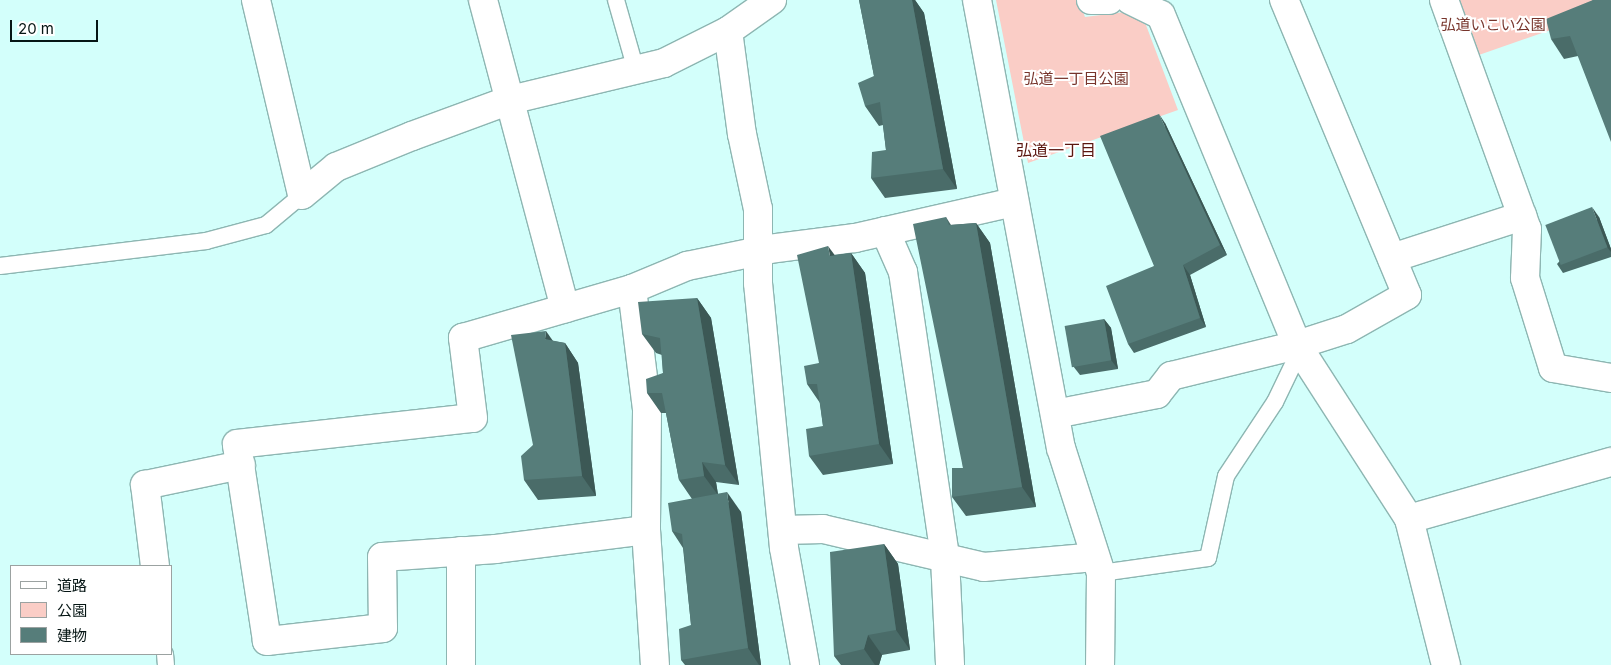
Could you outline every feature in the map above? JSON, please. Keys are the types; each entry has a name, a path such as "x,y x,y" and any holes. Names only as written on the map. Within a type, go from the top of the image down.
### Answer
{"street":[{"path":"256,0 302,196 336,167 510,100 664,63 728,31 772,0"},
{"path":"483,0 565,308"},
{"path":"977,0 1061,448 1098,565 1100,665"},
{"path":"1091,0 1109,0"},
{"path":"1130,0 1161,15 1299,348 1409,519 1446,665"},
{"path":"1055,414 1157,394 1171,376 1299,348 1348,329 1407,295 1284,0"},
{"path":"1444,0 1526,229 1525,278 1553,368 1611,378"},
{"path":"728,31 742,134 758,209 758,283 783,530 805,665"},
{"path":"646,530 460,551 382,557 384,628 267,641 237,444 473,418 464,338 632,289 687,266 885,231 1014,202"},
{"path":"1392,258 1522,216"},
{"path":"885,231 903,272 944,558 950,665"},
{"path":"632,289 647,410 646,530 655,665"},
{"path":"1409,519 1611,462"},
{"path":"155,565 145,485 241,465"},
{"path":"783,530 823,529 984,567 1098,565"},
{"path":"460,551 460,665"}],"lane":[{"path":"616,0 636,70"},
{"path":"0,266 206,241 266,225 302,196"},
{"path":"1098,565 1208,558 1226,476 1275,402 1299,348"}],"green space":[{"name":"弘道一丁目公園","path":"996,0 1079,0 1085,17 1125,12 1146,25 1178,110 1028,163"},
{"name":"弘道いこい公園","path":"1459,0 1611,0 1611,9 1476,56"}],"building":[{"path":"859,0 912,0 943,169 871,178 872,152 886,150 880,102 865,106 858,83 874,76"},
{"path":"1593,0 1611,0 1611,142 1570,36 1551,39 1546,19"},
{"path":"1159,114 1220,245 1183,265 1200,318 1128,344 1106,286 1154,266 1100,136"},
{"path":"1592,207 1607,247 1561,265 1545,225"},
{"path":"946,217 949,225 976,223 1022,487 952,497 952,468 963,468 913,224"},
{"path":"828,246 830,256 851,253 879,444 809,456 806,429 823,426 817,384 807,384 804,366 819,363 797,255"},
{"path":"697,298 725,465 702,462 704,476 679,480 662,393 647,393 646,379 663,373 660,338 642,334 638,302"},
{"path":"1104,319 1111,360 1072,367 1065,326"},
{"path":"546,331 545,339 565,343 582,476 524,480 521,456 533,445 511,335"},
{"path":"727,492 748,648 681,660 679,629 691,625 682,534 672,531 668,503"},
{"path":"884,544 896,630 868,635 864,649 834,656 830,552"}],"district":[{"name":"弘道一丁目","path":"1056,150"}]}
